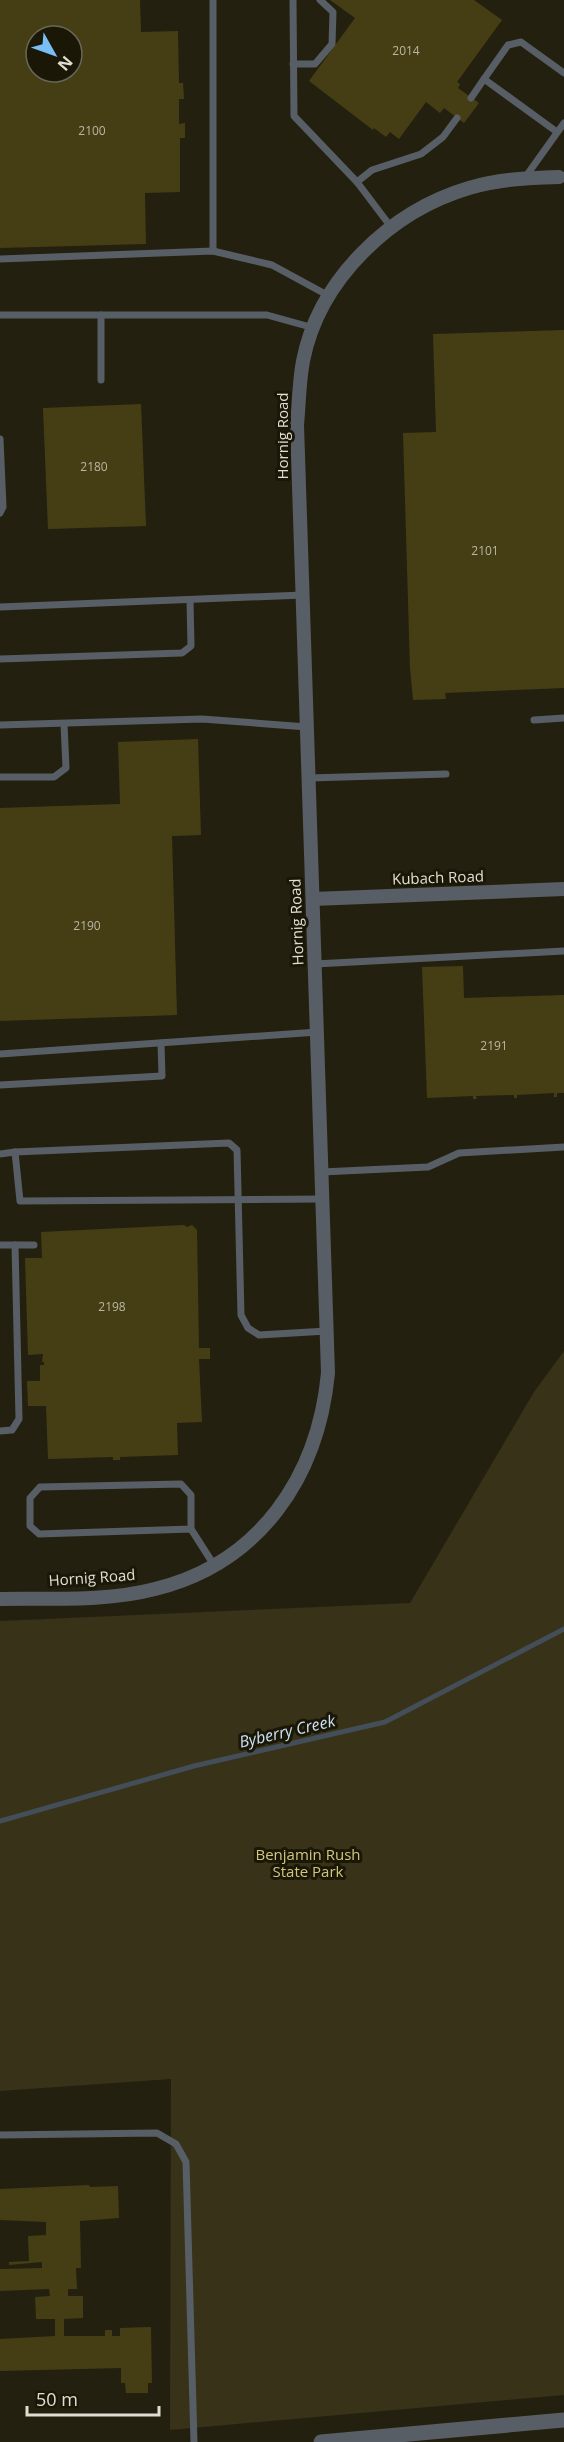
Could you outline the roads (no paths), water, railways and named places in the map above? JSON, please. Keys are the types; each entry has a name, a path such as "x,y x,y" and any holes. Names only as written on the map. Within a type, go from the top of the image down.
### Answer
{"street":[{"name":"Hornig Road","path":"0,1599 132,1593 177,1583 214,1565 242,1546 278,1510 304,1470 320,1424 326,1399 328,1373 297,425 303,360 328,296 370,245 391,227 439,198 471,187 524,178 562,178"},
{"name":"Kubach Road","path":"313,899 564,890"},
{"path":"324,2442 564,2420"}],"lane":[{"path":"213,0 213,251"},
{"path":"293,0 294,116 357,182 391,227"},
{"path":"293,64 315,64 332,44 333,12 320,0"},
{"path":"471,98 508,45 520,42 564,73"},
{"path":"484,79 557,132"},
{"path":"357,182 372,170 421,154 443,137 457,118"},
{"path":"524,178 564,123"},
{"path":"0,259 213,251 272,265 328,296"},
{"path":"0,315 267,315 314,328"},
{"path":"101,315 101,380"},
{"path":"0,439 3,507 0,513"},
{"path":"0,607 303,595"},
{"path":"0,659 182,653 191,646 190,600"},
{"path":"534,720 564,718"},
{"path":"0,725 202,719 307,727"},
{"path":"0,777 54,777 66,768 64,724"},
{"path":"309,778 446,774"},
{"path":"315,964 564,951"},
{"path":"0,1054 318,1032"},
{"path":"0,1085 162,1076 161,1043"},
{"path":"0,1154 229,1143 237,1150 240,1315 248,1328 259,1335 327,1331"},
{"path":"322,1172 428,1167 459,1153 564,1147"},
{"path":"15,1152 20,1201 323,1199"},
{"path":"0,1245 34,1245"},
{"path":"0,1431 12,1430 19,1419 15,1245"},
{"path":"190,1529 39,1534 30,1526 30,1498 40,1487 181,1484 191,1495 190,1529 214,1565"},
{"path":"0,2135 157,2133 176,2144 186,2162 194,2442"}],"waterway":[{"name":"Byberry Creek","path":"0,1821 194,1766 385,1722 564,1629"}],"park label":[{"name":"Benjamin Rush State Park","path":"308,1864"}]}
